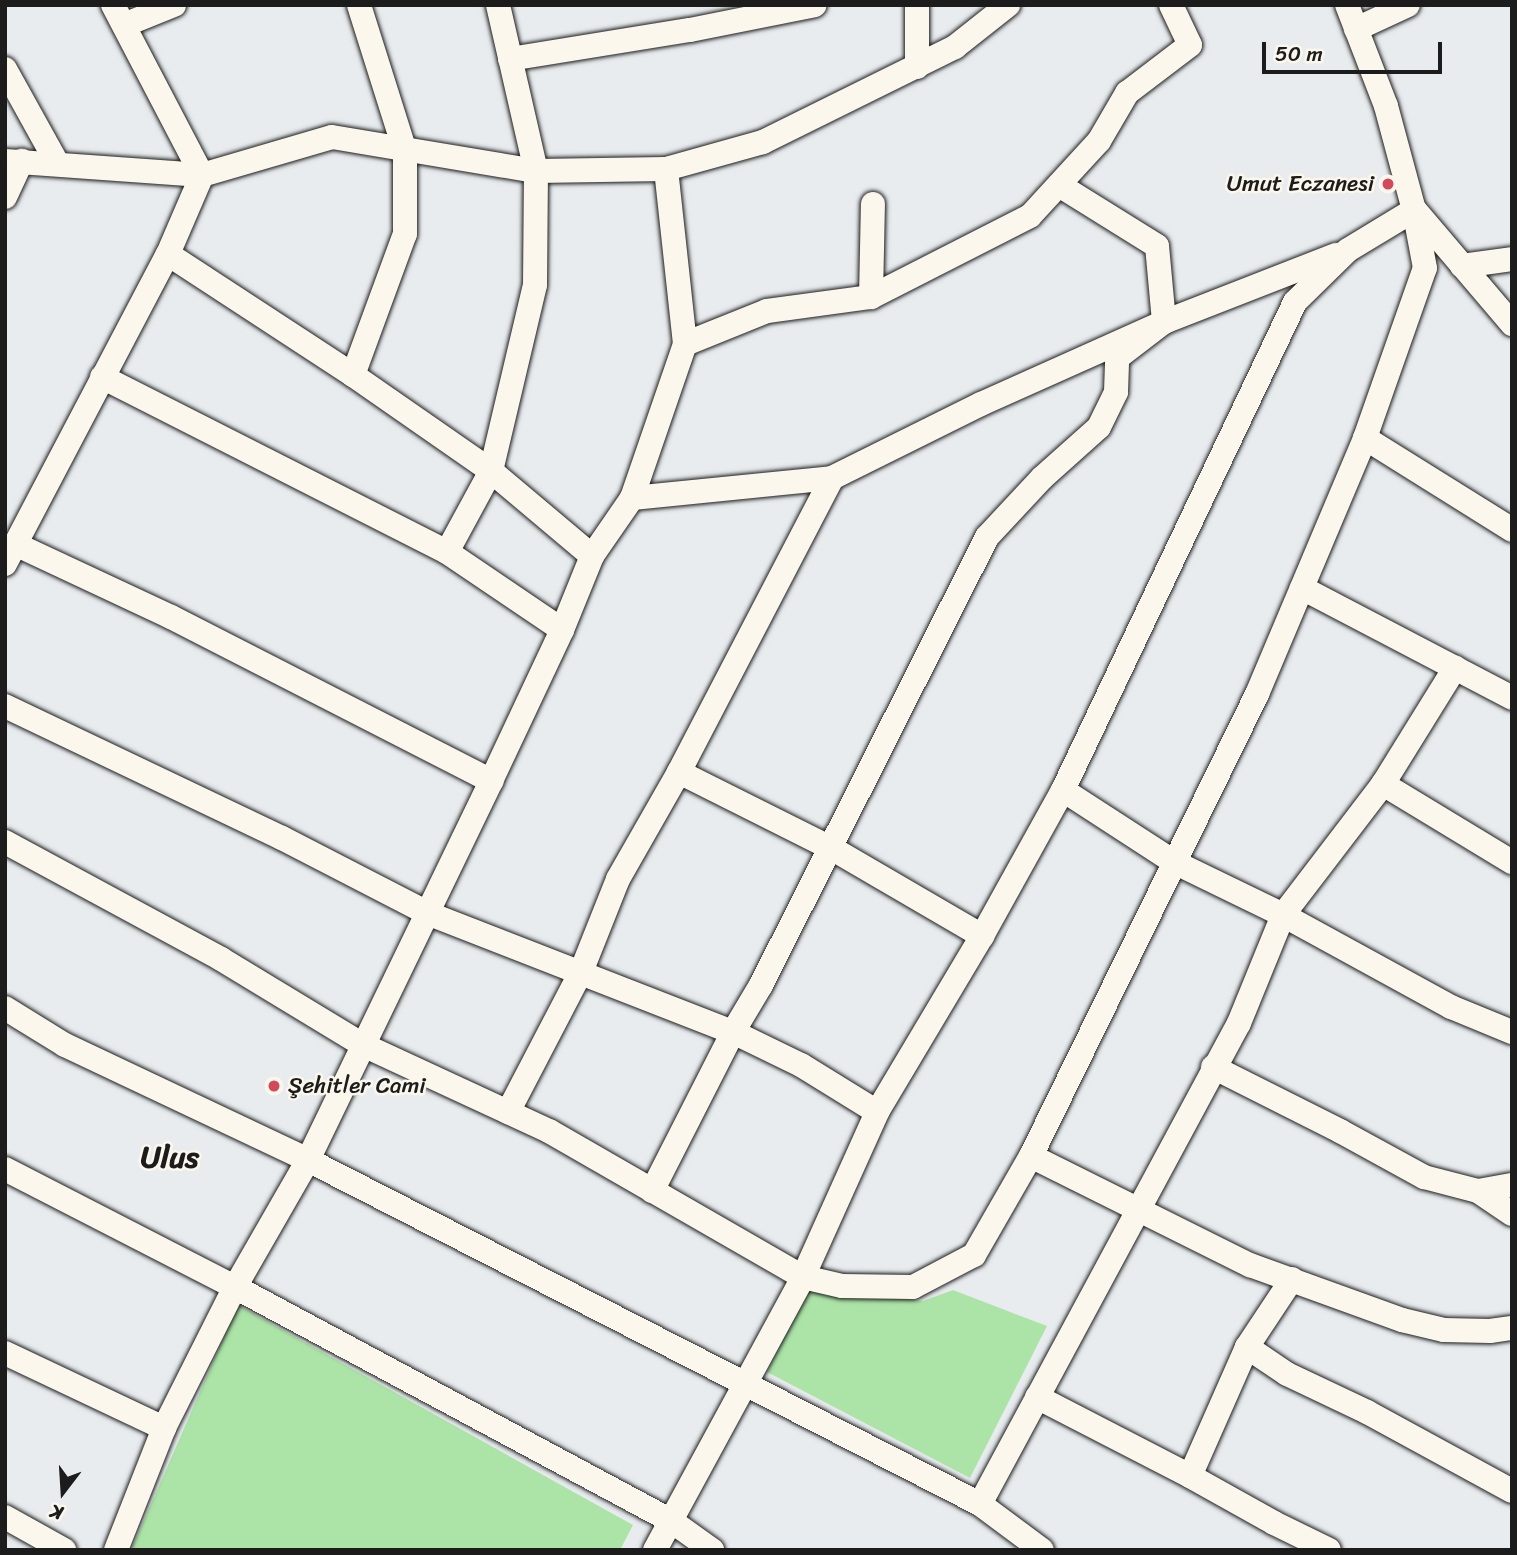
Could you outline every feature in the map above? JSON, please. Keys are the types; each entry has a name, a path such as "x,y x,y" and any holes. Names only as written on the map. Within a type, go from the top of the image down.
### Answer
{"street":[{"path":"174,5 118,15 202,175"},
{"path":"353,374 405,234 405,151 359,5"},
{"path":"447,552 491,471 535,285 536,171 498,5"},
{"path":"510,59 690,30 815,5"},
{"path":"917,5 917,67"},
{"path":"5,197 13,161 202,175 332,137 536,171 666,169 763,142 955,47 1008,5"},
{"path":"685,344 767,311 871,297 1030,216 1099,141 1127,93 1190,45 1171,5"},
{"path":"5,842 220,959 363,1045 549,1131 803,1277 842,1286 913,1287 974,1255 1031,1156 1257,694 1366,438 1425,268 1414,210 1386,106 1347,5"},
{"path":"1356,29 1408,5"},
{"path":"5,69 57,163"},
{"path":"116,1550 164,1428 235,1287 308,1160 562,630 592,556 632,498 685,344 666,169"},
{"path":"202,175 168,254 10,554 171,617 491,781"},
{"path":"1059,185 1157,246 1164,322"},
{"path":"871,297 873,204"},
{"path":"632,498 832,478 981,404 1164,322 1348,250 1414,210"},
{"path":"1414,210 1512,324"},
{"path":"655,1550 803,1277 877,1112 982,936 1063,790 1295,302 1348,250"},
{"path":"168,254 353,374 491,471 592,556"},
{"path":"1462,266 1512,259"},
{"path":"652,1191 831,848 987,537 1042,478 1100,427 1116,392 1117,358 1164,322"},
{"path":"102,377 447,552 562,630"},
{"path":"1366,438 1512,530"},
{"path":"508,1112 581,972 618,879 679,772 832,478"},
{"path":"1302,588 1512,698"},
{"path":"980,1504 1239,1023 1283,915 1383,784 1455,668"},
{"path":"5,706 282,838 427,913 733,1032 801,1065 877,1112"},
{"path":"679,772 831,848 982,936"},
{"path":"1383,784 1512,862"},
{"path":"1063,790 1174,862 1283,915 1451,1007 1512,1032"},
{"path":"5,1008 65,1045 308,1160 980,1504 1042,1550"},
{"path":"1213,1067 1424,1177 1478,1191 1512,1214"},
{"path":"1031,1156 1250,1265 1402,1320 1444,1330 1490,1331 1512,1328"},
{"path":"5,1169 235,1287 670,1520 712,1550"},
{"path":"1478,1191 1512,1185"},
{"path":"1190,1476 1247,1347 1292,1279"},
{"path":"1247,1347 1287,1374 1367,1412 1512,1491"},
{"path":"5,1353 164,1428"},
{"path":"1037,1397 1329,1550"},
{"path":"5,1517 64,1550"}],"green space":[{"path":"808,1287 923,1301 953,1290 1047,1326 970,1478 767,1372"},
{"path":"238,1305 633,1525 620,1550 131,1550"}],"place":[{"name":"Umut Eczanesi","path":"1388,184"},
{"name":"Şehitler Cami","path":"274,1086"}],"district":[{"name":"Ulus","path":"170,1157"}]}
